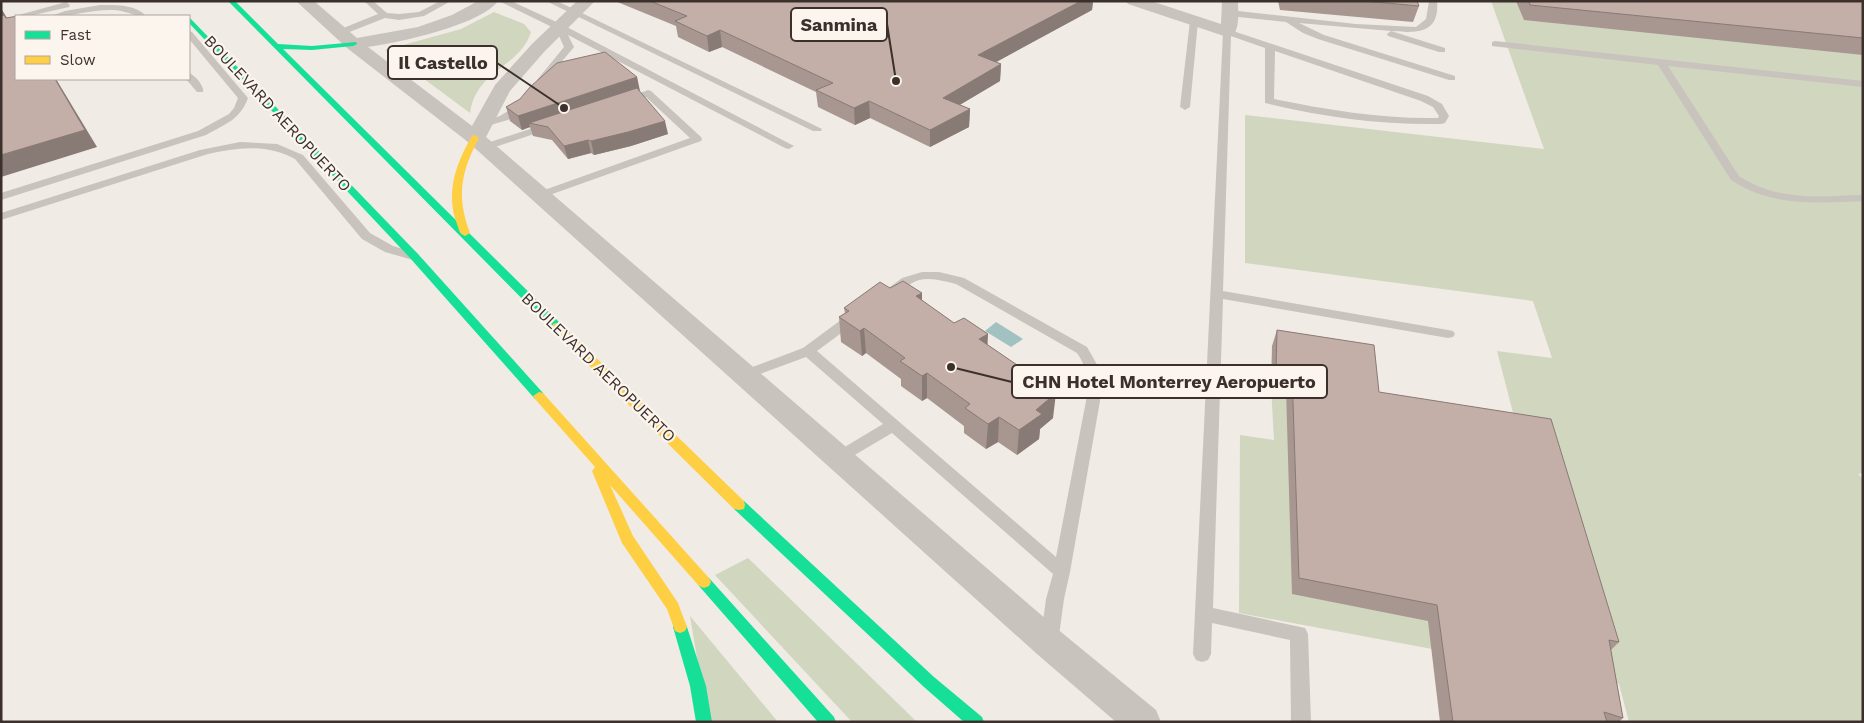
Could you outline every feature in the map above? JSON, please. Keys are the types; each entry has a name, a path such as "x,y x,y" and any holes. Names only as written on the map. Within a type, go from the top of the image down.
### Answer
{"highway":[{"name":"BOULEVARD AEROPUERTO","path":"173,1 184,15"},
{"name":"BOULEVARD AEROPUERTO","path":"231,1 470,241 750,515 922,675 976,722"},
{"name":"BOULEVARD AEROPUERTO","path":"190,21 414,256 828,722"},
{"path":"277,46 312,48 346,38"},
{"path":"470,241 461,225 456,210 454,194 460,166 481,136"},
{"path":"593,456 602,483 628,539 673,608 687,644 698,686 704,722"}],"street":[{"path":"304,1 346,38 481,136 540,195 1049,644 1143,722"},
{"path":"346,38 392,39 430,30 456,21 490,1"},
{"path":"1134,1 1229,17"},
{"path":"1172,1 1194,10"},
{"path":"481,136 502,90 581,7"}],"lane":[{"path":"23,15 80,1"},
{"path":"368,1 384,15 399,17 422,14 446,1"},
{"path":"503,1 560,27 682,77 818,129"},
{"path":"550,1 581,7 682,77 789,146"},
{"path":"1229,17 1285,19 1368,28 1416,30 1424,27 1433,15 1433,1"},
{"path":"59,15 99,6 118,5 137,10 141,15"},
{"path":"1185,107 1194,10"},
{"path":"346,38 384,15"},
{"path":"1229,17 1270,46 1435,102 1442,110 1444,116 1441,121 1412,121 1317,111 1269,101 1270,46"},
{"path":"1202,654 1229,17"},
{"path":"1285,19 1306,31 1452,78"},
{"path":"481,136 519,109 569,47 560,27"},
{"path":"1368,28 1442,50"},
{"path":"1,197 202,133 233,116 239,110 243,98 190,35"},
{"path":"1495,44 1863,84"},
{"path":"1662,63 1734,178 1743,185 1764,195 1776,198 1796,200 1863,198"},
{"path":"190,77 200,90"},
{"path":"540,195 696,138 648,93 611,105"},
{"path":"481,136 556,124"},
{"path":"1,217 208,151 231,147 262,146 284,149 299,157 366,236 389,249 414,256"},
{"path":"879,299 902,282 914,276 926,274 960,281 1082,350 1091,362 1095,379 1093,401 1062,572 1055,598 1049,644"},
{"path":"1217,294 1448,334"},
{"path":"744,375 808,351 864,310"},
{"path":"808,351 1062,572"},
{"path":"838,458 893,425"},
{"path":"1205,614 1299,634 1301,722"}],"green space":[{"path":"1491,1 1755,1 1863,13 1863,473 1858,474 1863,479 1863,722 1629,722 1619,684 1239,613 1240,435 1274,440 1271,386 1517,428 1497,351 1552,358 1533,301 1245,263 1245,115 1544,149"},
{"path":"494,12 524,24 531,32 526,44 518,54 489,77 481,86 474,98 470,113 385,50 461,29"},
{"path":"748,558 917,722 852,722 715,575"},
{"path":"690,616 778,722 708,722"}],"water":[{"path":"996,322 1023,339 1011,347 985,331"}],"building":[{"path":"650,1 1081,1 978,55 1001,64 943,98 970,109 930,130 869,101 854,108 816,90 833,83 720,30 707,36 675,21 687,16"},
{"path":"1364,1 1417,1 1419,6"},
{"path":"1529,1 1863,1 1863,38 1530,5"},
{"path":"4,15 6,18 15,16 15,80 56,80 85,130 1,155 1,16"},
{"path":"605,52 637,77 518,116 506,107 520,99 530,87 557,63"},
{"path":"637,88 665,121 628,132 564,146 548,127 529,123"},
{"path":"903,281 922,293 916,296 954,323 964,318 988,334 979,339 1023,369 1028,366 1049,380 1043,384 1056,393 1036,410 1042,414 1019,430 999,417 988,424 965,408 970,404 927,373 922,376 900,361 905,358 864,328 860,331 839,317 849,311 844,308 880,282 890,288"},
{"path":"1277,330 1374,345 1379,392 1551,419 1619,642 1609,640 1623,718 1604,712 1607,722 1453,722 1437,605 1299,578 1292,373 1276,370"}],"traffic: fast":[{"path":"231,1 557,327"},
{"path":"190,20 414,256 539,396"},
{"path":"277,46 312,48 353,44"},
{"path":"739,505 929,682 976,722"},
{"path":"704,582 828,722"},
{"path":"680,627 698,686 704,722"}],"traffic: slow":[{"path":"465,233 457,208 457,184 463,162 475,138"},
{"path":"557,327 739,505"},
{"path":"539,396 704,582"},
{"path":"598,471 627,539 673,607 680,627"}],"place":[{"name":"Sanmina","path":"896,81"},
{"name":"Il Castello","path":"564,108"},
{"name":"CHN Hotel Monterrey Aeropuerto","path":"951,367"}]}
